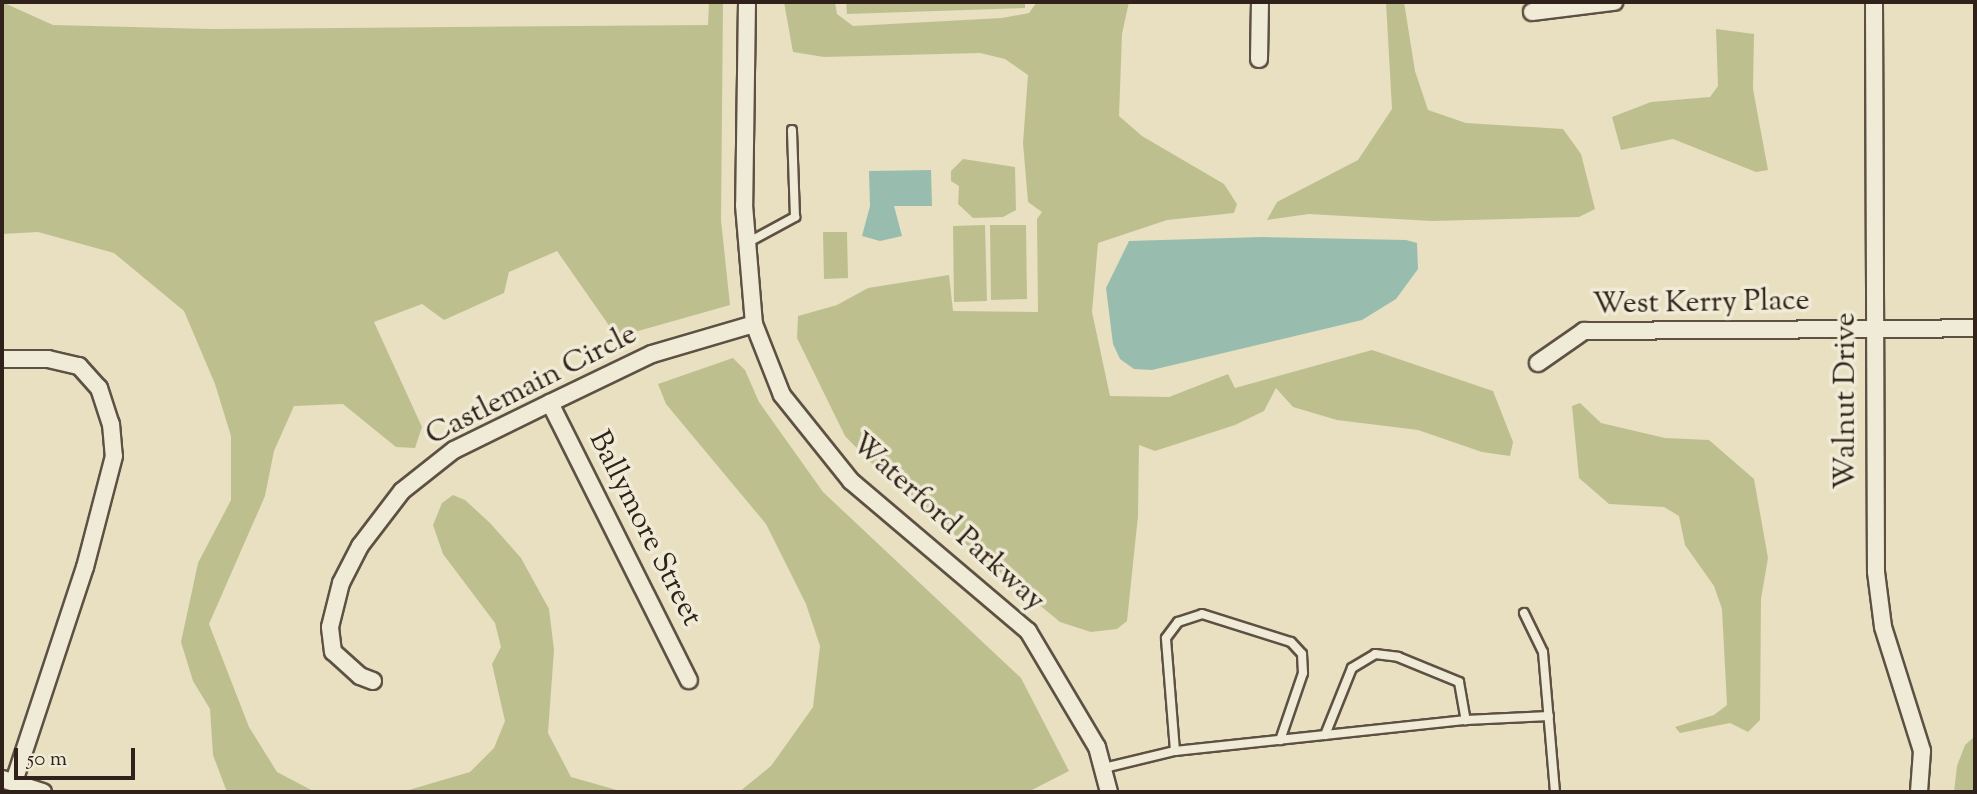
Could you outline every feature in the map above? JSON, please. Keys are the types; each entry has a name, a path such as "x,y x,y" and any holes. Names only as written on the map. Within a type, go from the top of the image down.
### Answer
{"street":[{"name":"Waterford Parkway","path":"747,2 747,243 754,324 782,395 851,481 1028,631 1097,747 1109,792"},
{"path":"1259,59 1260,2"},
{"path":"1532,12 1614,2"},
{"name":"Walnut Drive","path":"1874,2 1876,572 1883,627 1922,751 1919,792"},
{"name":"Castlemain Circle","path":"373,681 360,676 333,652 330,627 341,583 360,546 402,491 454,450 652,354 754,324"},
{"name":"West Kerry Place","path":"1538,363 1584,331 1875,331 1975,328"},
{"path":"2,359 48,359 79,366 99,388 111,424 114,456 85,567 8,780 43,792"},
{"name":"Ballymore Street","path":"550,403 689,680"}],"lane":[{"path":"747,243 795,217 792,130"},
{"path":"1524,613 1543,652 1555,792"},
{"path":"1175,751 1166,638 1178,622 1202,614 1291,642 1303,654 1303,673 1280,740"},
{"path":"1325,735 1352,668 1375,654 1398,657 1459,682 1466,720"},
{"path":"1104,768 1175,751 1466,720 1549,716"}],"green space":[{"path":"2,2 53,25 210,29 708,25 709,2 723,2 721,220 730,305 617,337 557,251 509,272 504,293 444,320 422,304 374,322 422,427 415,448 396,447 343,404 294,406 274,451 265,496 209,624 249,727 277,772 315,792 227,792 213,755 210,709 193,681 181,642 198,563 231,500 231,436 215,384 184,311 114,253 38,232 2,234"},
{"path":"784,2 835,2 837,14 853,26 1002,18 1029,13 1037,2 1129,2 1122,34 1119,116 1142,136 1224,184 1237,204 1234,213 1167,220 1098,243 1092,312 1110,396 1169,397 1228,374 1235,388 1372,350 1493,391 1513,442 1510,456 1482,452 1418,430 1337,420 1293,407 1276,388 1264,411 1235,425 1155,451 1139,445 1138,516 1127,621 1117,629 1091,632 1060,622 885,477 845,436 797,338 798,316 837,305 868,288 949,275 953,311 1038,312 1037,219 1042,212 1028,202 1023,143 1028,75 1005,59 980,53 824,57 793,52"},
{"path":"846,2 1025,2 1025,8 847,14"},
{"path":"1386,2 1404,2 1415,71 1428,110 1466,123 1563,129 1581,154 1595,209 1579,217 1432,221 1309,214 1267,220 1277,202 1358,160 1392,109"},
{"path":"1716,29 1754,34 1753,89 1768,170 1756,172 1673,139 1621,150 1612,117 1651,102 1710,97 1718,86"},
{"path":"963,159 1015,167 1016,210 1003,217 973,218 958,204 959,186 951,181 951,171"},
{"path":"985,225 987,301 954,302 953,226"},
{"path":"990,225 1026,225 1027,299 991,300"},
{"path":"823,232 847,232 848,278 824,279"},
{"path":"733,358 745,370 759,402 823,492 1021,678 1069,771 1028,792 739,792 771,766 813,707 820,646 806,604 766,524 666,404 658,384"},
{"path":"1580,403 1601,423 1665,438 1709,440 1754,479 1768,558 1761,599 1760,720 1748,732 1730,723 1680,733 1675,727 1714,715 1727,705 1722,609 1714,586 1685,545 1679,516 1664,507 1609,504 1579,478 1572,406"},
{"path":"453,495 465,500 490,523 521,558 549,609 554,650 548,733 571,777 624,792 402,792 470,772 494,748 505,721 492,664 501,647 495,623 443,554 433,525 442,503"},
{"path":"1975,736 1975,792 1954,792 1957,766 1965,745"}],"shaded area":[{"path":"931,170 932,206 894,206 902,236 880,241 862,236 870,206 869,171"},
{"path":"1262,237 1406,240 1417,243 1418,269 1396,299 1362,320 1152,370 1134,369 1120,359 1113,344 1106,288 1129,241"}]}
